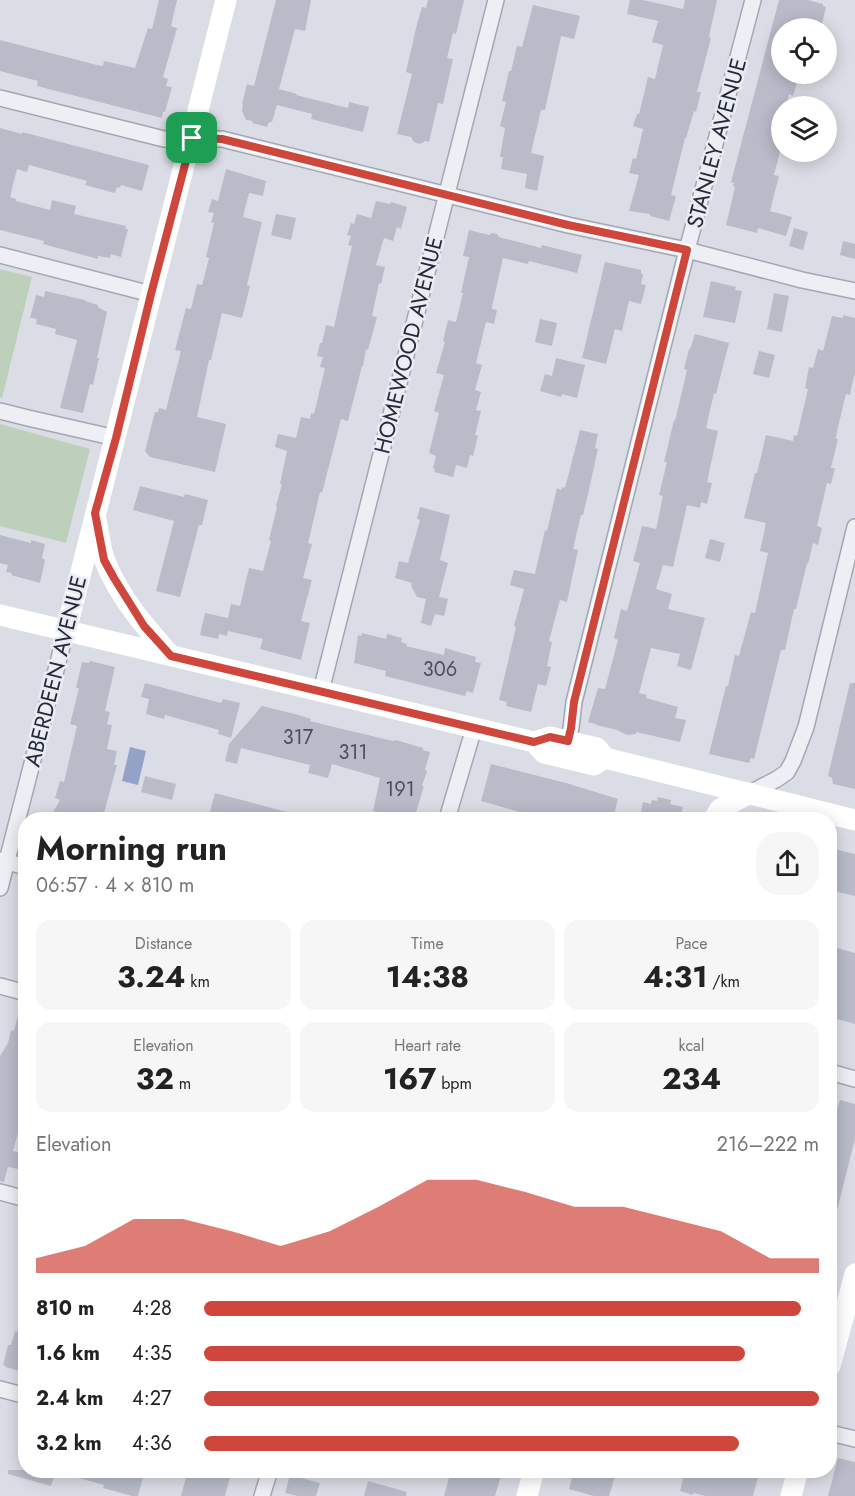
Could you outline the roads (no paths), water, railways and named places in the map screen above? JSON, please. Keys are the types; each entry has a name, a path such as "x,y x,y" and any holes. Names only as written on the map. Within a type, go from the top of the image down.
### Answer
{"main road":[{"name":"ABERDEEN AVENUE","path":"66,631 226,0"},
{"path":"95,513 104,560 144,626 171,656"},
{"path":"0,615 534,742 550,737 568,741 597,748 605,758 824,812"},
{"path":"534,742 544,753 594,765 605,758"},
{"path":"718,812 750,793"},
{"path":"837,815 855,820"},
{"path":"837,1340 855,1274"},
{"path":"527,1496 532,1478"},
{"path":"791,1496 796,1478"}],"street":[{"name":"HOMEWOOD AVENUE","path":"321,691 496,0"},
{"name":"STANLEY AVENUE","path":"568,741 574,702 687,250 753,0"},
{"path":"0,98 164,139 222,139 568,225 687,250 802,280 855,291"},
{"path":"0,255 151,294"},
{"path":"0,411 116,438"},
{"path":"750,793 787,772 793,761 806,727 855,527"},
{"name":"ABERDEEN AVENUE","path":"0,888 3,861 66,631"},
{"path":"449,812 474,728"},
{"path":"3,861 18,865"},
{"path":"0,986 18,991"},
{"path":"837,1074 855,1079"},
{"path":"0,1192 18,1196"},
{"path":"0,1389 18,1394"},
{"path":"837,1435 855,1439"},
{"path":"262,1496 268,1478"}],"water":[{"path":"130,747 146,751 138,785 122,781"}]}
